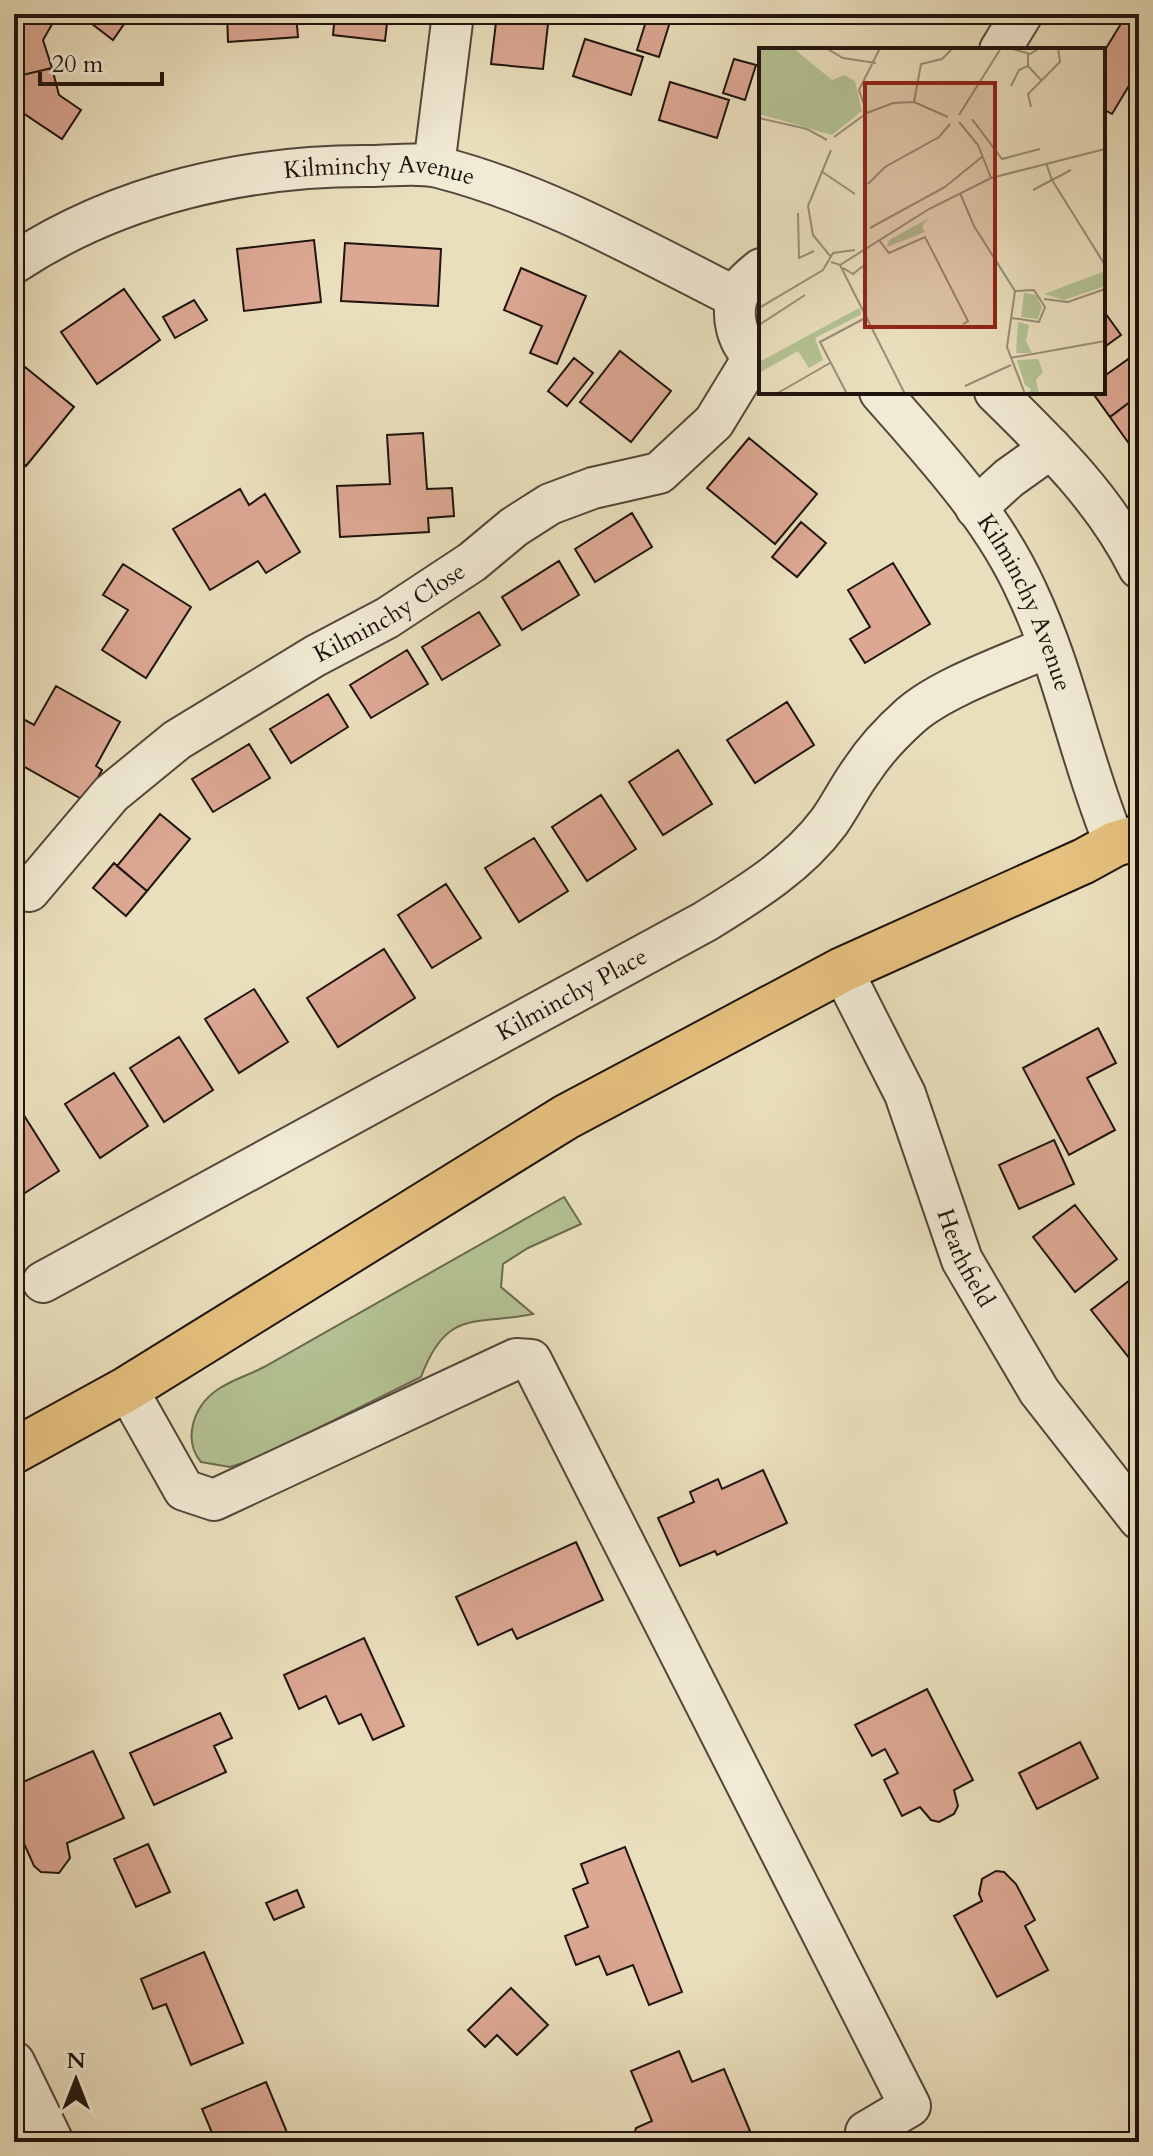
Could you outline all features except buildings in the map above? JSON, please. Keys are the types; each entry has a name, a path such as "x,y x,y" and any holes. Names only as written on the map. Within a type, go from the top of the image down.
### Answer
{"main road":[{"path":"14,1451 127,1389 566,1117 842,970 1127,840"}],"street":[{"path":"434,166 453,14"},
{"path":"1001,48 1022,14"},
{"name":"Kilminchy Avenue","path":"15,260 82,224 149,198 245,174 350,166 434,166 495,185 749,283"},
{"path":"749,283 734,313 739,336 757,360"},
{"name":"Kilminchy Close","path":"29,891 111,794 177,740 315,656 399,610 472,562 514,527 550,504 593,488 659,473 714,422 757,360"},
{"name":"Kilminchy Avenue","path":"882,394 936,455 1001,543 1027,592 1048,647 1094,792 1127,840"},
{"path":"997,394 1051,448 1099,503 1127,543 1139,568"},
{"path":"976,508 1009,478 1051,448"},
{"name":"Kilminchy Place","path":"43,1282 706,921 766,883 803,852 828,823 862,768 914,712 952,690 1048,647"},
{"name":"Heathfield","path":"842,970 905,1094 962,1260 1039,1391 1139,1519"},
{"path":"127,1389 184,1490 214,1500 516,1359 531,1360 910,2106 866,2132"},
{"path":"14,2064 53,2142"}],"green space":[{"path":"564,1197 581,1224 528,1248 503,1264 501,1287 533,1314 478,1321 452,1330 431,1355 421,1377 258,1458 230,1467 201,1462 192,1443 193,1423 202,1405 217,1390 264,1367"}]}
